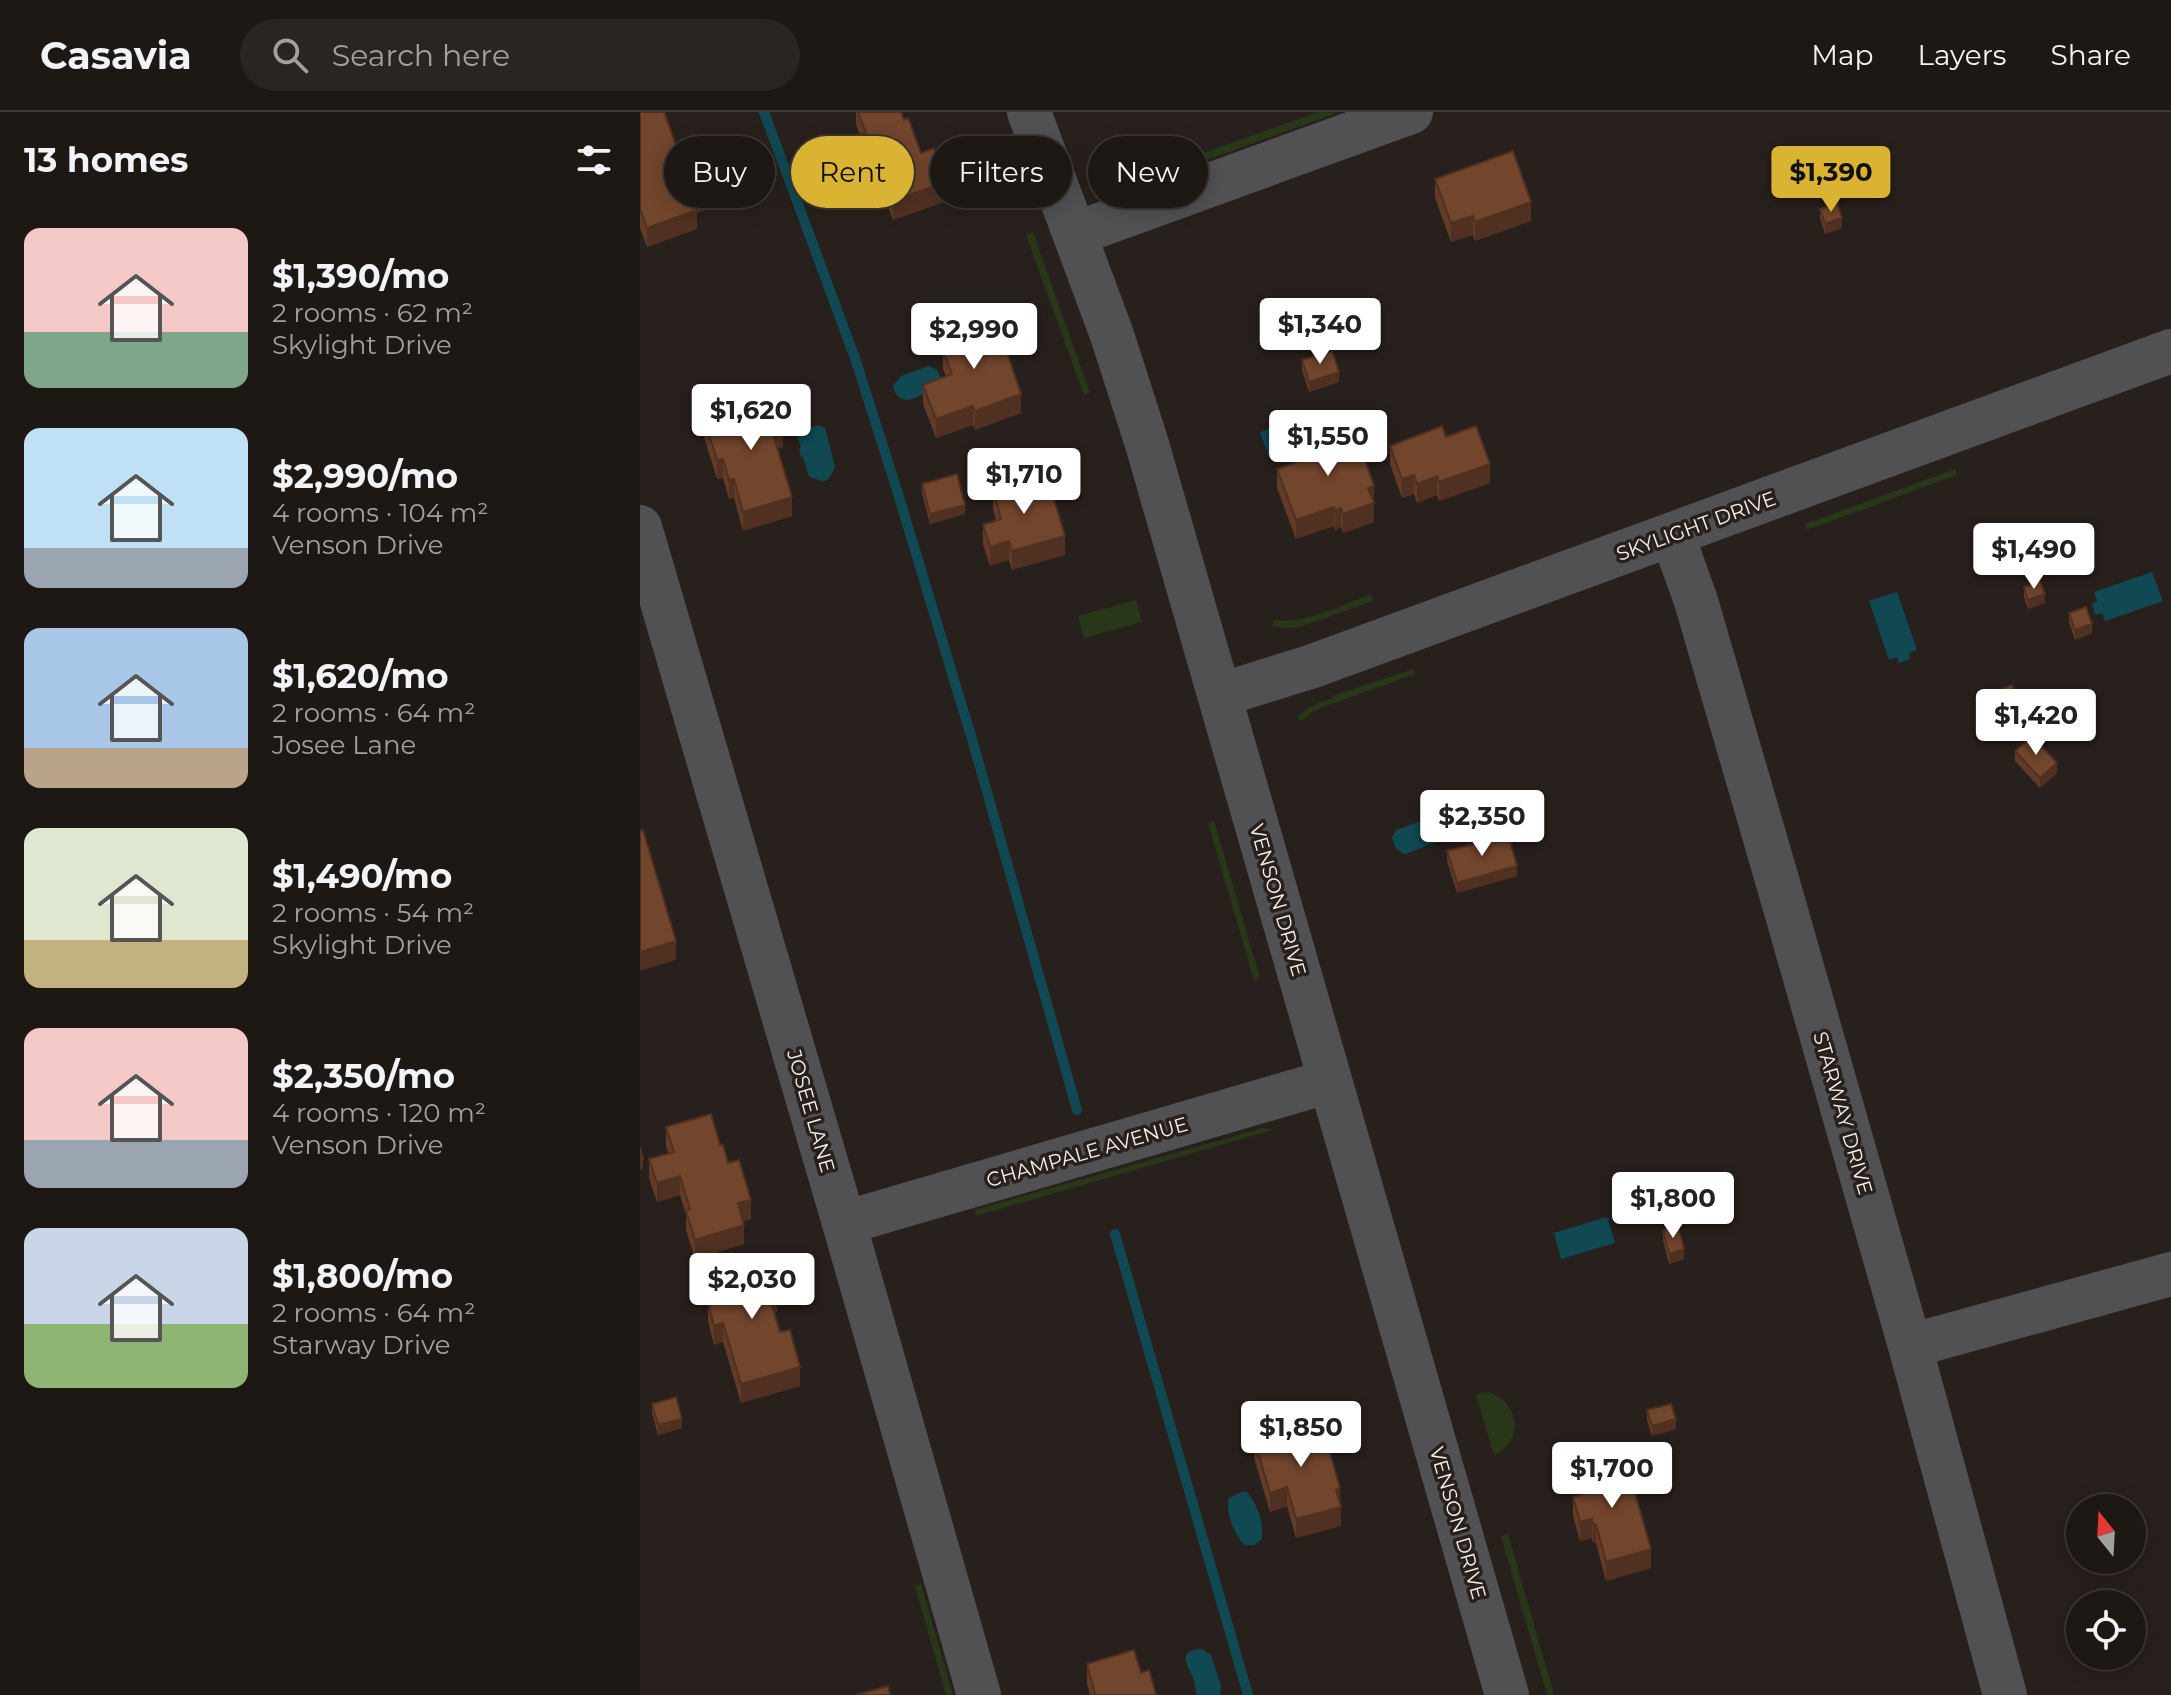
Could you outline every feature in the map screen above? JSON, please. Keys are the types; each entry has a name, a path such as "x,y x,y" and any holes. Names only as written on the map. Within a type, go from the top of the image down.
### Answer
{"street":[{"name":"VENSON DRIVE","path":"1029,112 1112,335 1147,444 1507,1695"},
{"path":"1075,234 1411,112"},
{"name":"SKYLIGHT DRIVE","path":"1220,695 1313,666 2171,351"},
{"name":"JOSEE LANE","path":"640,527 979,1695"},
{"name":"STARWAY DRIVE","path":"1672,534 1696,601 1910,1346 2005,1695"},
{"name":"CHAMPALE AVENUE","path":"844,1223 1330,1081"},
{"path":"1910,1346 2171,1274"}],"green space":[{"path":"1318,112 1337,113 1208,159 1208,151"},
{"path":"1033,232 1090,393 1084,395 1026,235"},
{"path":"1955,469 1957,475 1807,530 1805,524"},
{"path":"1371,594 1373,601 1300,627 1272,626 1274,620 1310,617"},
{"path":"1136,600 1142,622 1084,638 1078,616"},
{"path":"1413,669 1415,674 1323,707 1302,721 1297,717 1333,696"},
{"path":"1214,821 1260,978 1254,980 1208,823"},
{"path":"1263,1128 1272,1130 976,1216 974,1210"},
{"path":"1487,1392 1506,1403 1514,1421 1511,1440 1494,1456 1476,1394"},
{"path":"1508,1534 1554,1695 1547,1695 1501,1536"},
{"path":"921,1584 953,1695 946,1695 915,1586"}],"water":[{"path":"929,366 937,370 942,380 915,398 901,399 896,395 893,386 901,376"},
{"path":"1313,413 1315,421 1321,419 1325,430 1320,432 1322,439 1269,458 1260,432"},
{"path":"818,425 825,428 835,467 825,481 809,476 797,436 799,431"},
{"path":"2152,572 2163,601 2105,621 2102,613 2095,615 2092,604 2097,601 2094,592"},
{"path":"1897,592 1917,650 1909,653 1910,659 1899,663 1897,657 1889,660 1869,601"},
{"path":"1436,816 1444,820 1449,818 1453,828 1448,830 1445,839 1405,854 1396,849 1392,838 1396,830"},
{"path":"1607,1217 1615,1243 1561,1259 1554,1233"},
{"path":"1241,1492 1250,1496 1261,1520 1262,1539 1254,1545 1245,1545 1241,1541 1229,1516 1229,1498"},
{"path":"1202,1649 1211,1655 1221,1686 1220,1695 1197,1695 1186,1657 1190,1652"}],"building":[{"path":"640,112 664,112 673,136 664,136 664,208 697,210 647,228 640,209"},
{"path":"858,112 901,112 904,120 908,118 921,153 930,150 930,188 914,193 914,136 857,136 866,133"},
{"path":"1513,151 1531,202 1475,222 1473,216 1451,223 1435,179"},
{"path":"1845,158 1851,174 1831,181 1825,166"},
{"path":"1837,203 1842,218 1825,224 1820,209"},
{"path":"995,316 1021,394 975,411 973,406 936,419 923,385 952,374 943,350 952,348 947,333"},
{"path":"1332,351 1339,372 1309,382 1302,360"},
{"path":"773,397 783,428 772,431 792,497 743,512 734,479 729,480 723,459 717,460 704,418"},
{"path":"1442,426 1446,437 1476,426 1490,464 1439,482 1437,476 1417,484 1414,475 1402,479 1390,446"},
{"path":"1339,430 1344,444 1358,440 1374,486 1368,488 1374,503 1343,514 1341,508 1335,511 1334,507 1296,520 1277,469 1314,456 1308,440"},
{"path":"957,474 965,505 930,514 922,484"},
{"path":"1036,476 1043,499 1053,496 1065,536 1012,551 1009,541 990,547 983,525 1001,519 993,489"},
{"path":"2040,581 2045,594 2028,600 2024,587"},
{"path":"2086,607 2092,624 2075,630 2069,613"},
{"path":"2012,685 2021,709 2010,713 2001,689"},
{"path":"2032,736 2057,763 2040,778 2015,751"},
{"path":"643,830 676,941 640,952 640,831"},
{"path":"1508,834 1517,866 1457,883 1447,851"},
{"path":"711,1114 728,1163 739,1160 751,1200 738,1203 744,1225 695,1240 680,1176 657,1183 649,1159 674,1152 666,1127"},
{"path":"1678,1226 1684,1249 1669,1254 1663,1230"},
{"path":"767,1256 777,1293 769,1295 780,1332 790,1330 800,1367 741,1384 723,1323 714,1326 708,1302 717,1300 709,1273"},
{"path":"676,1397 682,1419 658,1425 652,1404"},
{"path":"1671,1404 1676,1419 1652,1426 1647,1410"},
{"path":"1318,1421 1340,1488 1336,1490 1341,1507 1296,1519 1287,1487 1270,1493 1254,1439"},
{"path":"1617,1456 1625,1485 1632,1483 1651,1549 1606,1562 1596,1524 1592,1519 1580,1522 1573,1497 1587,1493 1579,1466"},
{"path":"1134,1650 1141,1673 1149,1670 1156,1695 1092,1695 1095,1694 1087,1664"},
{"path":"888,1686 890,1695 856,1695"}],"waterway":[{"path":"764,112 856,361 899,497 974,746 1077,1110"},
{"path":"1115,1234 1248,1695"}]}
